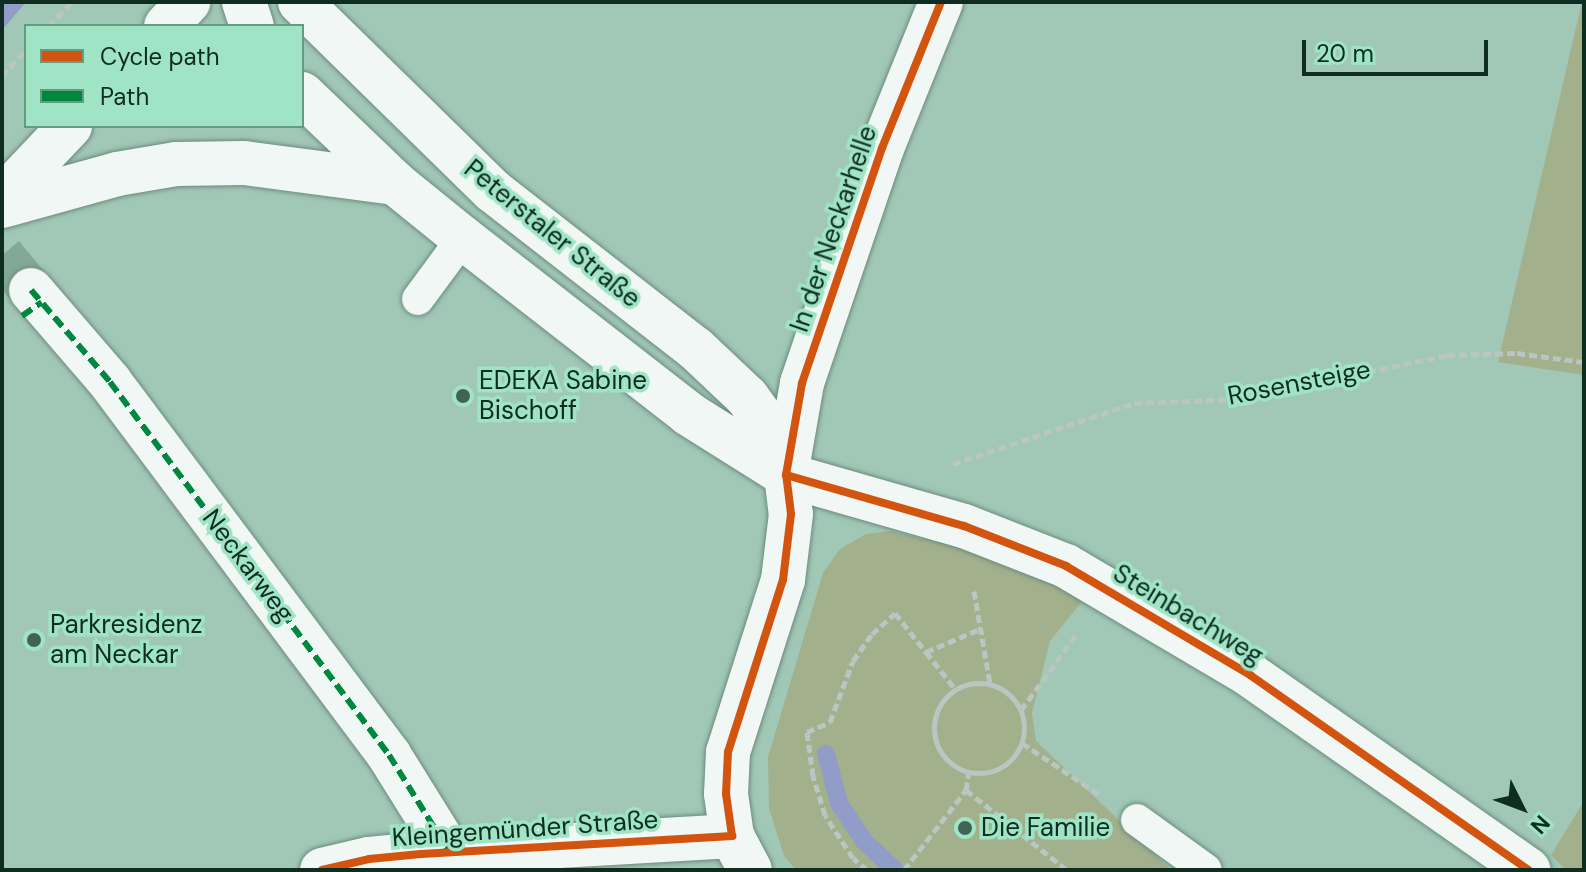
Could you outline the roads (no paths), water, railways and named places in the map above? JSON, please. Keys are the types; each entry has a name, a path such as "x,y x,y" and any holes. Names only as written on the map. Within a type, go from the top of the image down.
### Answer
{"street":[{"path":"168,24 188,2"},
{"path":"244,2 251,24"},
{"name":"Peterstaler Straße","path":"300,2 493,191 714,364 747,397 766,423 786,475 791,514 783,580 728,752 726,794 741,853"},
{"name":"In der Neckarhelle","path":"786,475 807,368 882,148 941,2"},
{"path":"304,96 395,183 463,238 689,414 786,475"},
{"path":"2,198 68,128"},
{"path":"2,206 117,174 176,164 244,163 395,183"},
{"name":"Neckarweg","path":"31,290 110,382 389,755 430,859"},
{"name":"Steinbachweg","path":"786,475 841,494 964,526 1066,566 1250,675 1529,870"},
{"name":"Kleingemünder Straße","path":"322,870 369,859 741,853"}],"lane":[{"path":"418,299 463,238"},
{"path":"1137,820 1206,870"}],"water":[{"path":"2,2 26,2 2,30"}],"waterway":[{"path":"826,754 839,803 864,841 895,870"}],"tunnel":[{"path":"2,255 31,290"}],"place":[{"name":"EDEKA Sabine Bischoff","path":"463,396"},
{"name":"Parkresidenz am Neckar","path":"34,640"},
{"name":"Die Familie","path":"965,828"}]}
